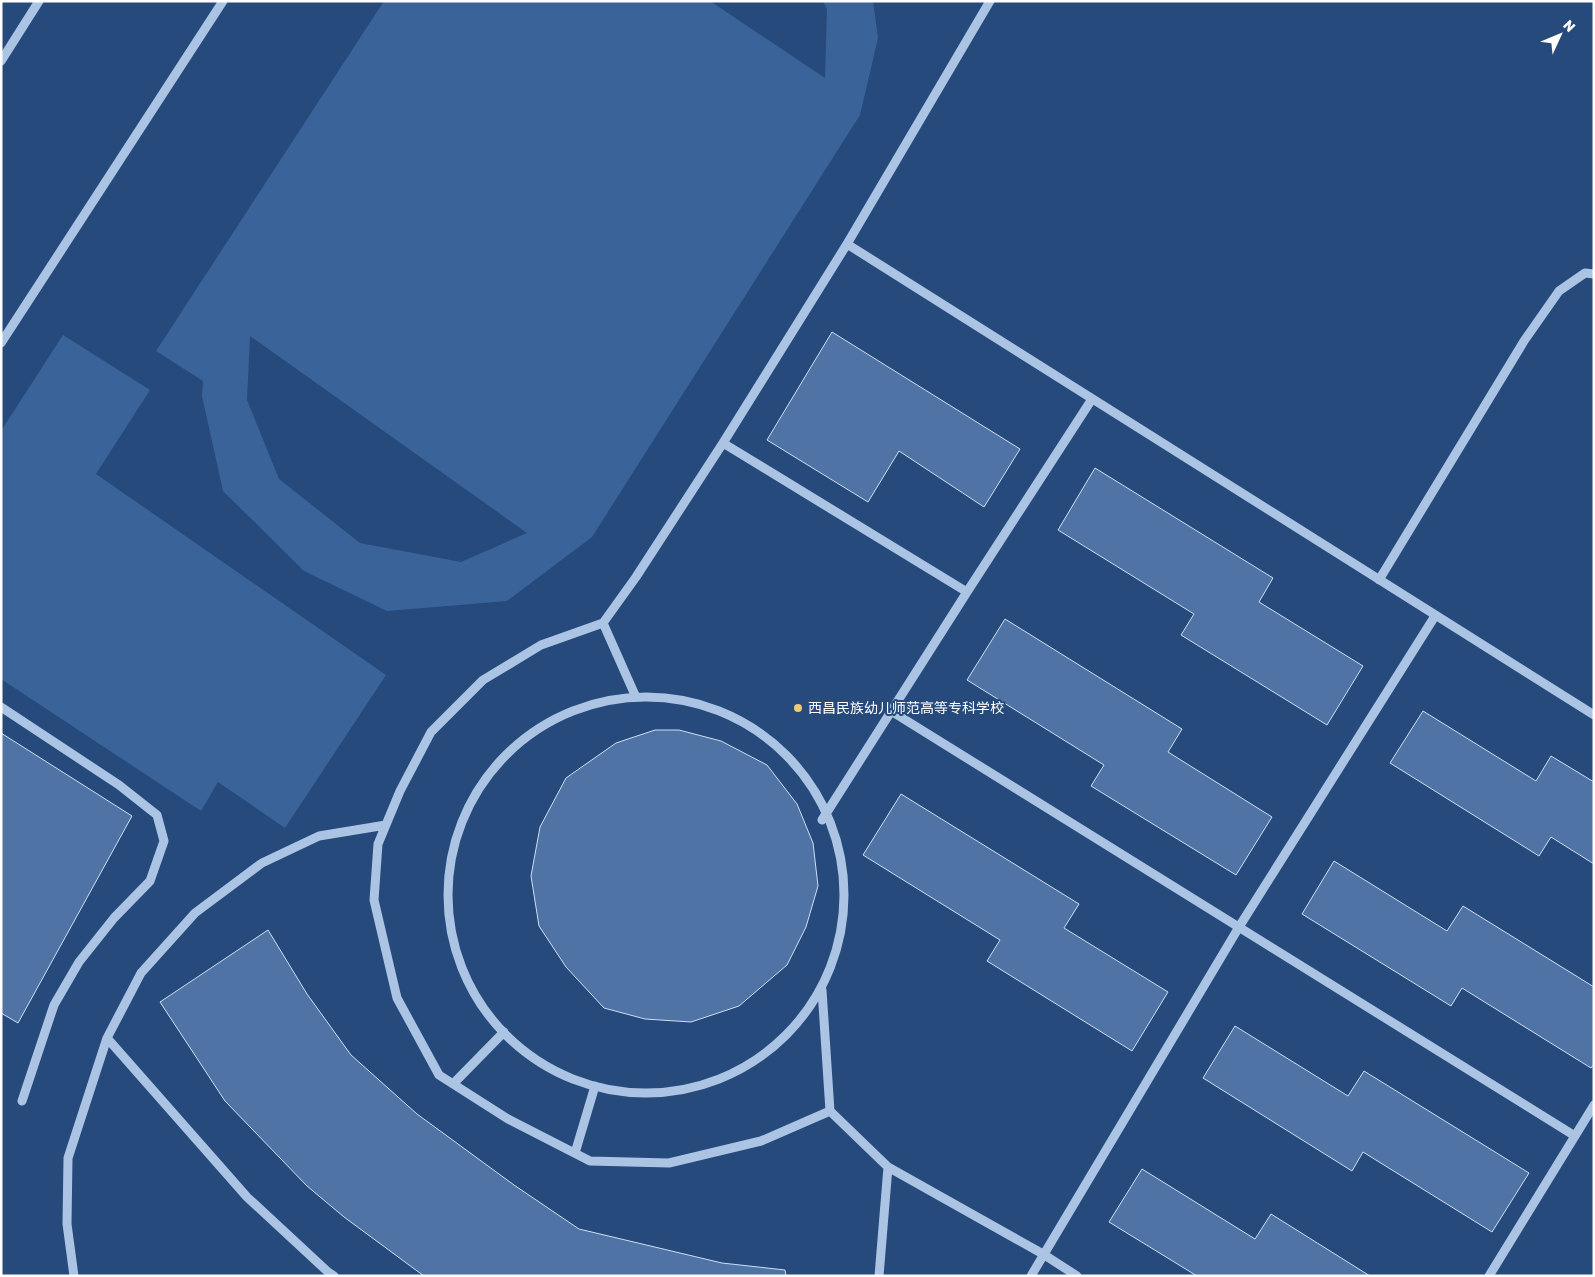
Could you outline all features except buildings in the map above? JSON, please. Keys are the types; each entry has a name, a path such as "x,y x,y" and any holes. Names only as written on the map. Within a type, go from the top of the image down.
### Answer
{"street":[{"path":"1,61 39,1"},
{"path":"1,343 223,1"},
{"path":"830,1110 761,1141 669,1163 590,1161 508,1119 439,1075 397,998 374,900 378,844 400,791 432,732 483,680 541,645 604,623 723,443 847,244 990,1"},
{"path":"847,244 1594,716"},
{"path":"1379,580 1524,340 1559,291 1585,274 1594,274"},
{"path":"822,820 1092,399"},
{"path":"723,443 967,592"},
{"path":"1030,1276 1239,927 1435,616"},
{"path":"604,623 635,695"},
{"path":"644,694 704,701 751,726 804,777 822,820 849,883 846,937 822,990 793,1031 748,1064 707,1083 662,1096 613,1092 578,1081 531,1054 499,1027 477,997 450,949 446,872 464,815 506,753 546,724 589,706 644,694"},
{"path":"1,707 119,786 157,815 164,841 150,881 114,918 79,962 54,1004 22,1101"},
{"path":"891,711 1575,1136"},
{"path":"74,1276 67,1224 68,1158 107,1038 141,973 195,913 262,863 319,836 386,825"},
{"path":"822,990 830,1110 888,1167 1044,1254 1077,1276"},
{"path":"453,1084 504,1032"},
{"path":"107,1038 247,1197 334,1276"},
{"path":"575,1153 595,1086"},
{"path":"1489,1276 1594,1105"},
{"path":"879,1276 888,1167"}],"shaded area":[{"path":"384,1 710,1 825,78 827,9 823,1 873,1 878,38 860,115 592,537 507,601 387,611 304,571 223,491 202,396 203,381 156,351","holes":["250,336 527,533 461,562 360,543 279,479 247,400"]},
{"path":"63,335 150,390 96,474 386,675 285,828 218,782 201,811 1,679 1,431"}],"place":[{"name":"西昌民族幼儿师范高等专科学校","path":"798,708"}]}
